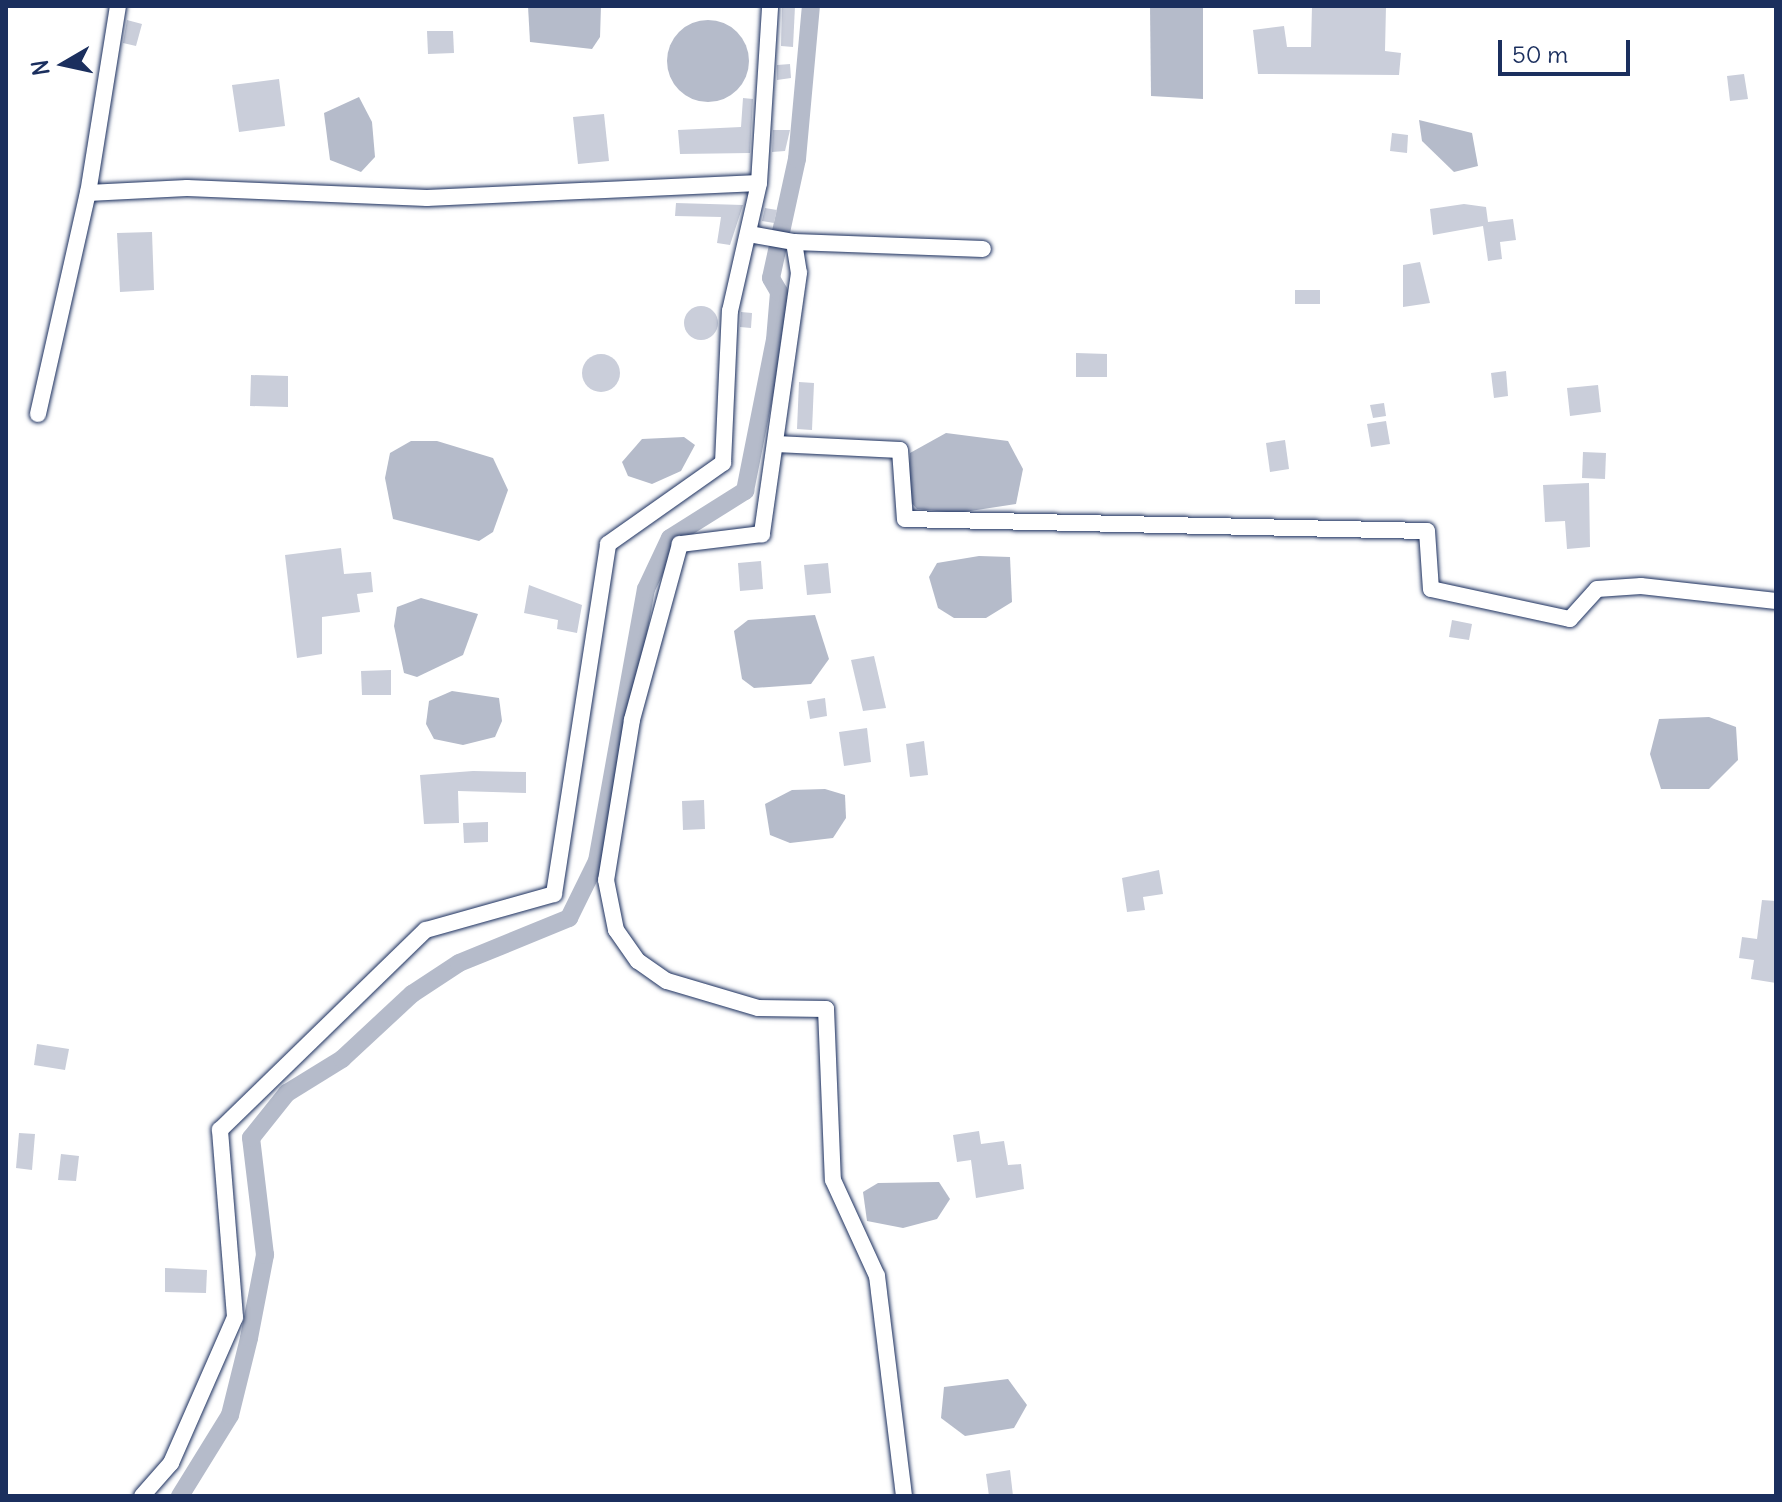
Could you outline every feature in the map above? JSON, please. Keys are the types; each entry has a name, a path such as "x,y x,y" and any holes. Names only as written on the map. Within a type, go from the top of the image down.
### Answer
{"street":[{"path":"38,414 88,193 118,6"},
{"path":"142,1496 171,1463 235,1317 220,1130 426,930 554,894 608,544 723,463 730,311 752,235 759,183 770,6"},
{"path":"88,193 187,188 427,198 759,183"},
{"path":"752,235 794,242 983,249"},
{"path":"794,242 799,273 762,534 680,544 632,720 606,880 616,930 638,961 667,981 758,1008 826,1009 833,1180 877,1276 904,1496"},
{"path":"776,444 900,450 905,519 1427,531 1431,589 1570,619 1597,589 1641,586 1776,601"}],"water":[{"path":"528,6 601,6 600,37 592,49 530,42"},
{"path":"1150,6 1203,6 1203,99 1151,96"},
{"path":"708,20 724,23 737,32 746,45 749,61 746,77 737,90 724,99 708,102 692,99 679,90 670,77 667,61 670,45 679,32 692,23"},
{"path":"359,97 372,122 375,157 361,172 330,160 324,113"},
{"path":"1419,120 1472,133 1478,166 1454,172 1422,141"},
{"path":"946,433 1008,441 1023,469 1016,504 957,513 917,509 908,499 910,453"},
{"path":"684,437 695,445 681,471 652,484 628,476 622,462 642,439"},
{"path":"411,441 437,441 493,458 508,490 493,532 479,541 393,519 385,478 390,453"},
{"path":"979,556 1010,557 1012,602 986,618 954,618 938,608 929,577 937,563"},
{"path":"421,598 478,614 463,655 417,677 404,673 394,626 397,607"},
{"path":"815,615 829,659 811,684 754,688 742,679 734,631 748,620"},
{"path":"452,691 499,698 502,721 495,737 463,745 434,739 426,724 429,701"},
{"path":"1709,717 1736,727 1738,760 1709,789 1661,789 1650,754 1659,719"},
{"path":"825,789 845,795 846,818 833,838 790,843 770,835 765,804 792,790"},
{"path":"939,1182 950,1199 937,1219 903,1228 867,1221 863,1192 878,1183"},
{"path":"1008,1379 1027,1405 1014,1428 965,1436 941,1418 944,1387"}],"building":[{"path":"782,6 795,6 793,47 781,46"},
{"path":"1312,6 1386,6 1385,51 1401,53 1399,75 1258,74 1253,30 1284,26 1287,47 1311,47"},
{"path":"127,20 142,24 136,46 123,43"},
{"path":"427,31 453,31 454,53 428,54"},
{"path":"790,64 791,78 777,80 777,65"},
{"path":"1744,74 1748,99 1730,101 1727,76"},
{"path":"279,79 285,126 239,132 232,85"},
{"path":"743,98 753,99 750,153 680,154 678,130 741,127"},
{"path":"604,114 609,161 578,164 573,117"},
{"path":"773,130 790,130 785,151 772,152"},
{"path":"1392,133 1408,135 1407,153 1390,151"},
{"path":"676,203 743,205 730,245 717,243 721,217 675,216"},
{"path":"1464,204 1486,207 1488,222 1513,219 1516,240 1500,242 1502,259 1488,261 1483,226 1433,235 1430,209"},
{"path":"765,208 777,210 774,223 762,221"},
{"path":"152,232 154,290 120,292 117,233"},
{"path":"1420,262 1430,303 1403,307 1403,265"},
{"path":"1295,290 1320,290 1320,304 1295,304"},
{"path":"701,306 713,311 718,323 713,335 701,340 689,335 684,323 689,311"},
{"path":"741,312 752,313 751,328 740,327"},
{"path":"1076,353 1107,354 1107,377 1076,377"},
{"path":"601,354 614,360 620,373 614,386 601,392 588,386 582,373 588,360"},
{"path":"1506,371 1508,396 1494,398 1491,373"},
{"path":"251,375 288,376 288,407 250,406"},
{"path":"799,382 814,383 812,430 797,429"},
{"path":"1598,385 1601,412 1570,416 1567,388"},
{"path":"1384,403 1386,416 1373,418 1370,405"},
{"path":"1386,421 1390,444 1371,447 1367,424"},
{"path":"1285,440 1289,469 1270,472 1266,443"},
{"path":"1583,452 1606,453 1605,479 1582,478"},
{"path":"1589,483 1590,547 1567,549 1565,521 1545,522 1543,485"},
{"path":"341,548 344,574 371,572 373,592 357,594 360,612 322,617 322,654 297,658 285,555"},
{"path":"761,561 763,589 740,591 738,563"},
{"path":"828,563 831,593 807,595 804,565"},
{"path":"529,585 582,605 577,633 557,629 558,620 524,613"},
{"path":"1452,620 1472,624 1469,640 1449,637"},
{"path":"874,656 886,708 863,711 851,660"},
{"path":"391,670 391,695 362,695 361,671"},
{"path":"825,698 827,716 810,719 807,701"},
{"path":"867,728 871,762 844,766 839,732"},
{"path":"924,741 928,775 910,777 906,744"},
{"path":"473,771 526,772 526,793 458,791 459,823 424,824 420,775"},
{"path":"704,800 705,829 683,830 682,801"},
{"path":"488,822 488,842 464,843 463,823"},
{"path":"1159,870 1163,894 1143,897 1145,910 1127,912 1122,878"},
{"path":"1762,900 1776,901 1776,983 1751,979 1754,960 1739,958 1742,937 1757,939"},
{"path":"37,1044 69,1049 65,1070 34,1065"},
{"path":"979,1131 981,1144 1004,1141 1008,1165 1021,1164 1024,1189 976,1198 971,1160 957,1162 953,1135"},
{"path":"19,1133 35,1134 32,1170 16,1168"},
{"path":"61,1154 79,1156 76,1181 58,1180"},
{"path":"165,1268 207,1270 206,1293 165,1292"},
{"path":"1010,1470 1013,1496 989,1496 986,1474"}],"waterway":[{"path":"180,1496 230,1415 249,1338 265,1255 251,1138 287,1093 342,1059 412,994 459,963 569,918 597,861 646,589 670,538 745,491 775,340 779,292 771,278 797,159 811,6"}]}
